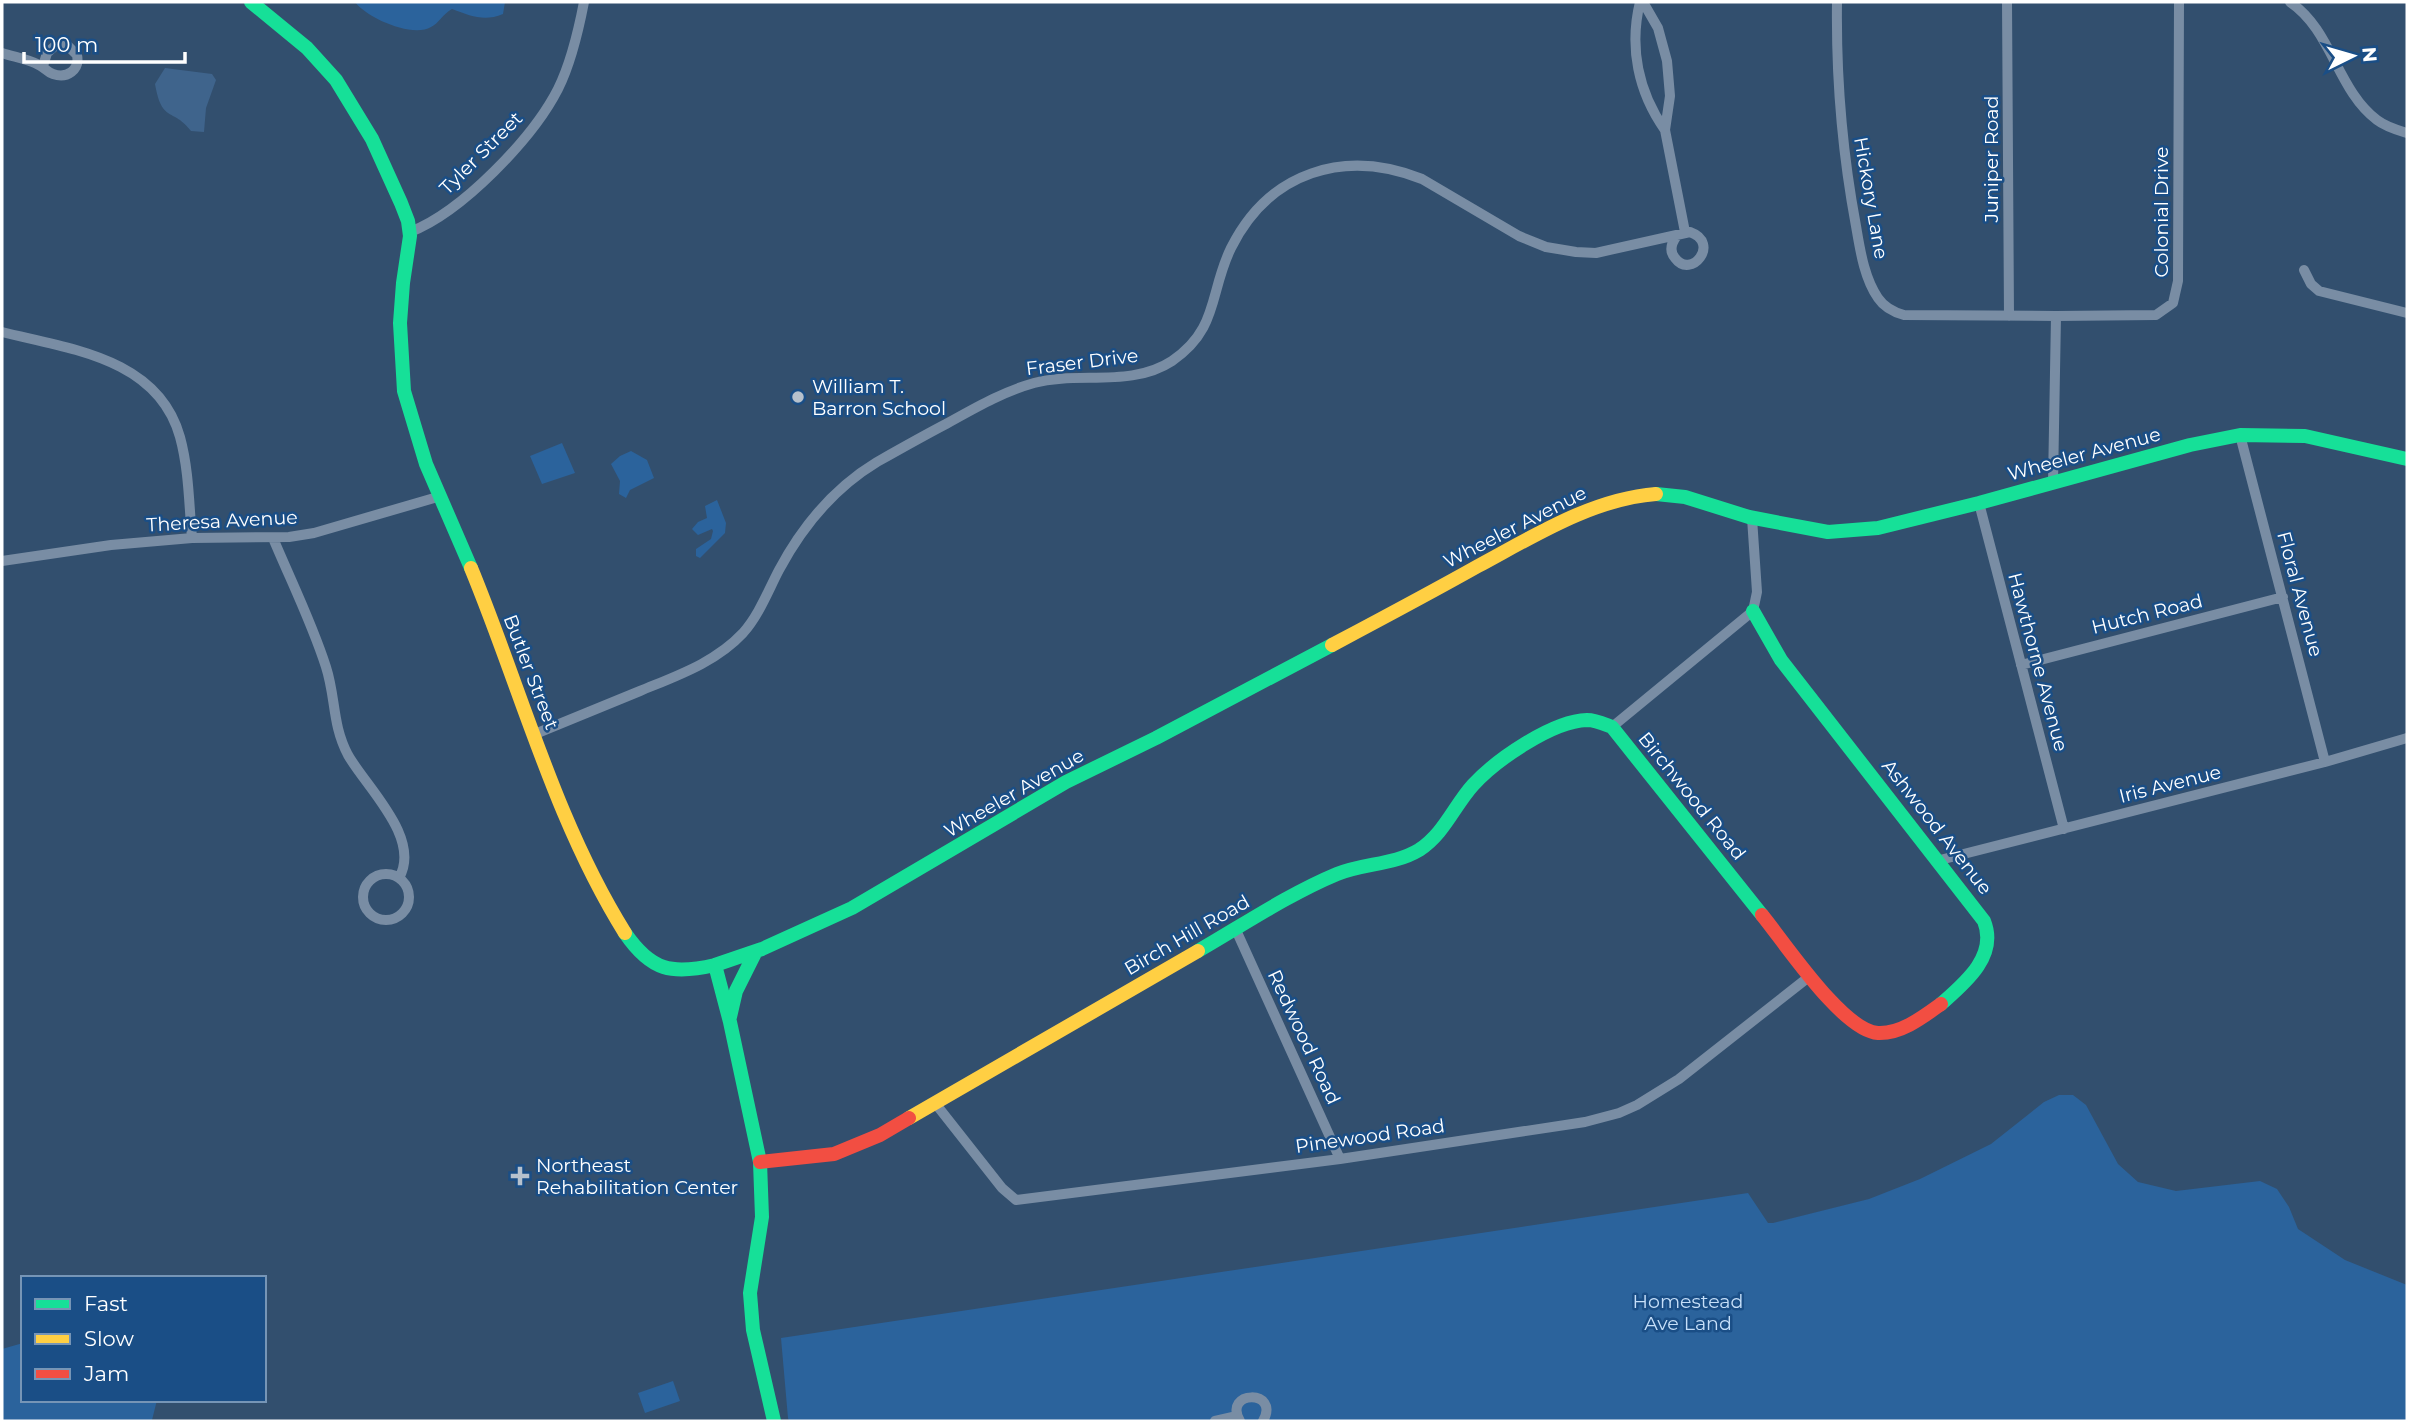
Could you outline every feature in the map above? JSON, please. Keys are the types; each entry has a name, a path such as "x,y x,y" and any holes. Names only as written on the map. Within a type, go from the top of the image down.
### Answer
{"street":[{"name":"Butler Street","path":"251,2 310,50 337,81 378,154 403,209 410,232 402,293 403,387 412,424 535,734 607,901 635,946 644,956 664,969 683,971 715,965"},
{"name":"Tyler Street","path":"410,232 431,223 467,195 533,127 559,87 584,2"},
{"path":"1641,2 1658,28 1667,61 1670,96 1665,130"},
{"path":"1641,2 1635,33 1637,67 1647,100 1665,130"},
{"name":"Hickory Lane","path":"1836,2 1836,59 1844,155 1859,244 1874,291 1886,307 1904,315 2056,316"},
{"name":"Juniper Road","path":"2007,2 2009,316"},
{"name":"Colonial Drive","path":"2056,316 2150,316 2168,308 2176,296 2179,2"},
{"path":"2290,2 2301,10 2317,30 2367,112 2381,123 2407,133"},
{"path":"2,52 43,66"},
{"name":"Fraser Drive","path":"535,734 698,667 731,645 754,618 792,548 821,507 848,482 880,460 991,399 1013,390 1038,382 1137,375 1161,368 1183,353 1207,323 1230,250 1242,227 1275,192 1308,174 1332,167 1357,165 1406,172 1527,240 1563,250 1596,253 1680,234 1665,130"},
{"path":"2304,270 2311,284 2319,291 2407,313"},
{"path":"2053,482 2056,316"},
{"path":"2,332 108,360 131,371 151,387 166,406 181,440 186,464 192,538"},
{"name":"Wheeler Avenue","path":"715,965 755,953 800,933 944,856 1066,782 1530,538 1586,511 1622,499 1660,494 1685,497 1752,518 1803,529 1853,531 1878,528 2190,445 2241,435 2305,436 2407,459"},
{"name":"Floral Avenue","path":"2241,435 2325,762"},
{"name":"Theresa Avenue","path":"2,561 111,545 192,538 273,538 314,533 441,496"},
{"name":"Hawthorne Avenue","path":"1979,503 2064,829"},
{"path":"1752,518 1757,593 1753,611"},
{"path":"273,538 323,659 330,684 335,722 343,745 356,769 383,804 400,838 404,862 399,877"},
{"name":"Hutch Road","path":"2021,665 2283,597"},
{"name":"Birchwood Road","path":"1753,611 1612,727 1841,1013 1870,1032"},
{"name":"Ashwood Avenue","path":"1753,611 1786,666 1940,860 1989,932 1989,945 1984,956 1957,990 1937,1006 1896,1030 1870,1032"},
{"name":"Birch Hill Road","path":"760,1162 808,1158 846,1150 880,1135 1335,875 1349,869 1394,861 1417,851 1437,834 1474,783 1511,754 1553,730 1584,719 1599,721 1612,727"},
{"name":"Iris Avenue","path":"1940,860 2325,762 2407,738"},
{"path":"380,874 399,877 408,889 408,904 405,910 393,919 372,916 362,900 365,887 380,874"},
{"name":"Redwood Road","path":"1236,930 1340,1159"},
{"path":"730,1021 732,1002 739,982 755,953"},
{"path":"715,965 730,1021 760,1162 762,1217 750,1293 753,1330 774,1421"},
{"name":"Pinewood Road","path":"935,1103 1002,1188 1016,1200 1340,1159 1566,1125 1619,1113 1657,1094 1679,1079 1810,976"},
{"path":"1215,1421 1238,1418 1239,1403 1247,1397 1259,1399 1265,1406 1267,1413 1263,1421"}],"green space":[{"path":"355,2 505,2 503,14 490,18 452,9 431,27 413,30 379,20"},
{"path":"562,443 575,473 542,484 530,456"},
{"path":"631,451 647,460 654,478 630,490 626,498 619,494 620,481 611,464"},
{"path":"717,500 726,523 725,533 700,558 696,556 696,549 711,539 713,531 712,529 698,535 692,529 707,518 705,506"},
{"name":"Homestead Ave Land","path":"2059,1095 2073,1095 2086,1105 2118,1164 2138,1182 2176,1191 2260,1181 2277,1189 2289,1207 2298,1229 2345,1260 2407,1285 2407,1421 789,1421 788,1418 781,1338 1748,1193 1768,1223 1773,1223 1869,1199 1920,1179 1991,1144 2044,1102"},
{"path":"21,1344 21,1402 156,1402 152,1420 2,1421 2,1349"},
{"path":"673,1381 680,1401 645,1413 638,1393"}],"shaded area":[{"path":"165,68 212,74 216,80 206,108 204,132 191,131 161,105 155,84"}],"traffic: fast":[{"path":"251,2 307,48 336,80 372,139 408,221 410,236 400,323 404,391 426,464 471,568"},
{"path":"1656,494 1685,497 1749,517 1828,532 1878,528 2190,445 2240,435 2305,436 2407,459"},
{"path":"1753,611 1781,660 1984,921 1987,946 1983,957 1969,978 1941,1004"},
{"path":"715,965 762,949 852,908 1066,782 1332,645"},
{"path":"1198,951 1319,882 1347,870 1399,859 1419,850 1442,828 1473,785 1496,764 1542,734 1573,722 1587,720 1612,727 1762,915"},
{"path":"625,933 644,955 664,967 686,970 715,965 760,1162 762,1217 750,1293 753,1330 774,1421"},
{"path":"730,1017 736,991 755,953"}],"traffic: slow":[{"path":"1332,645 1564,521 1609,503 1656,494"},
{"path":"471,568 540,754 578,846 625,933"},
{"path":"909,1118 1198,951"}],"traffic: jam":[{"path":"1762,915 1832,1002 1864,1029 1878,1033 1895,1031 1941,1004"},
{"path":"760,1162 834,1154 880,1135 909,1118"}],"place":[{"name":"William T. Barron School","path":"798,397"},
{"name":"Northeast Rehabilitation Center","path":"520,1176"}]}
